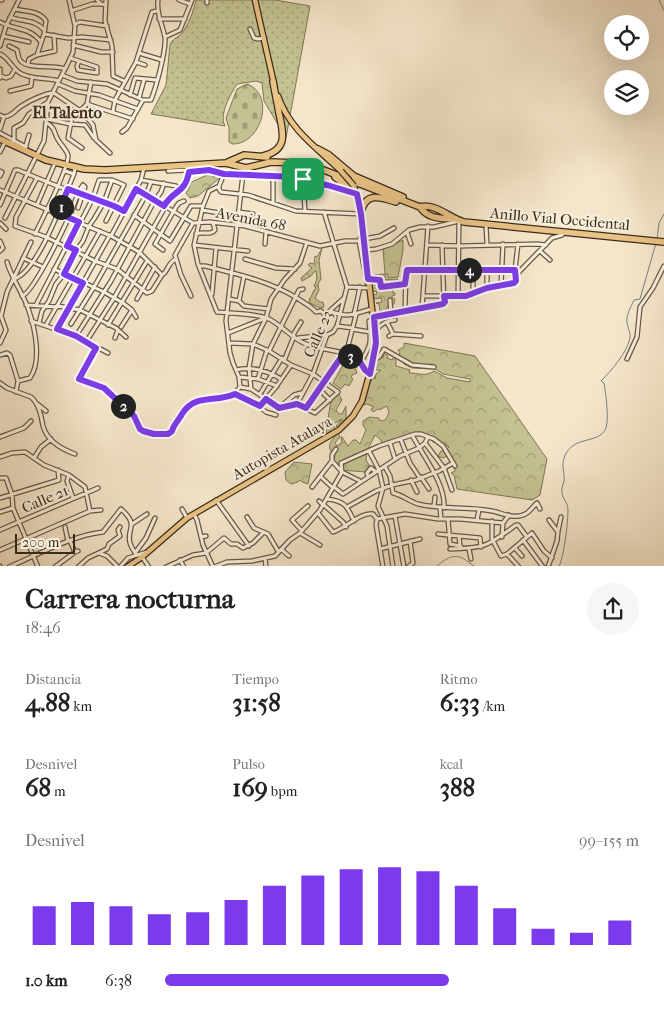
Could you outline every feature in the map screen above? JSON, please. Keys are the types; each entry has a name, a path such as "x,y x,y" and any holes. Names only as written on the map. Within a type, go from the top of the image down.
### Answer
{"highway":[{"path":"263,156 270,155 277,150 283,137 273,82"},
{"name":"Anillo Vial Occidental","path":"8,141 36,156 66,165 75,171 144,168 189,169 226,163 241,156 263,156 325,171 420,207 429,206 457,220"},
{"path":"318,149 354,176 406,199 413,204"},
{"path":"241,156 239,162 243,167"},
{"name":"Anillo Vial Occidental","path":"226,163 248,168 266,162 291,162"},
{"path":"325,171 357,194"},
{"path":"361,214 365,202 376,197 404,205 413,204"},
{"name":"Anillo Vial Occidental","path":"420,207 425,214 433,217 486,225 664,242"},
{"path":"433,217 437,214 437,209"}],"main road":[{"path":"255,0 273,82 280,102 291,122 318,149"},
{"name":"Autopista Atalaya","path":"128,566 142,557 187,518 339,430 353,416 359,406 373,361 372,309 365,250 361,240 363,232 361,214 354,186 318,149"}],"street":[{"path":"0,46 6,26 19,0"},
{"path":"0,152 14,128 48,102 70,58 74,38 74,24 69,0"},
{"path":"97,0 101,4"},
{"path":"106,0 106,26 113,52 113,76 124,81"},
{"path":"62,75 77,81 107,84 141,99 151,100 162,60 165,37 157,11 158,0"},
{"path":"165,37 180,30 185,19 191,2 179,0"},
{"path":"71,11 92,4 106,5"},
{"path":"15,9 40,15 46,21 42,42 37,55"},
{"path":"113,111 115,100 136,62 150,16 152,12 157,11"},
{"path":"10,17 40,25 44,32 54,35 111,40"},
{"path":"159,19 185,19"},
{"path":"0,22 6,26 32,32 42,42"},
{"path":"74,24 80,22 106,26"},
{"path":"250,29 254,38 264,38"},
{"path":"28,64 29,58 55,51 54,35"},
{"path":"3,36 29,42"},
{"path":"73,45 101,52 113,52"},
{"path":"9,46 17,50 19,61 40,67 55,66 64,69"},
{"path":"139,53 162,60"},
{"path":"0,54 5,56 11,66 22,74 51,79 75,91 89,92 138,109"},
{"path":"70,58 97,67 97,73 78,70 79,62"},
{"path":"136,62 145,65"},
{"path":"0,69 0,77 6,78 11,76 15,69"},
{"path":"10,91 31,86 32,77"},
{"path":"130,95 135,78 157,80"},
{"path":"122,132 138,109 144,80"},
{"path":"89,120 91,111 88,104 91,82"},
{"path":"8,141 0,131 2,116 12,115 18,108 44,94 54,93 80,111 89,120 93,125 96,140"},
{"path":"6,218 44,141 48,102"},
{"path":"80,111 88,104"},
{"path":"88,104 133,118"},
{"path":"55,121 57,114 64,116 64,112 72,117 68,138 82,148"},
{"path":"47,121 85,125 96,140 110,153"},
{"path":"35,234 66,165 68,154 47,121"},
{"path":"25,149 29,135"},
{"path":"37,205 57,163"},
{"path":"57,329 141,180 144,168"},
{"path":"168,171 189,169 209,170 224,174 293,176 357,194"},
{"path":"86,342 114,298 168,200 183,189 187,182 189,169"},
{"path":"0,205 15,170 81,193 124,211"},
{"path":"0,171 2,172 0,176"},
{"path":"14,279 21,276 33,263 58,213 75,171"},
{"path":"224,174 219,186 209,192 194,245 199,266 217,312 266,318 303,343 322,349 335,350 357,359 370,374"},
{"path":"96,348 79,379 104,388 134,416 140,429 143,431 154,434 168,434 172,431 187,406 199,400 235,394 240,387 239,377 233,363 226,321 243,174"},
{"path":"273,176 273,202"},
{"path":"37,178 14,225 46,237 76,250 95,261 117,269 147,292 152,291 172,261 176,259"},
{"path":"303,179 305,212"},
{"path":"36,305 93,198 99,180 112,180 124,185 106,222"},
{"path":"38,323 56,284 64,274 104,202 112,180"},
{"path":"141,180 176,186"},
{"path":"70,324 94,287 151,182"},
{"path":"76,336 104,292 161,192 164,183"},
{"path":"219,186 220,191 273,202 296,211 361,214"},
{"name":"Avenida 68","path":"136,189 193,223 213,222 237,225 320,246 361,240 368,237 375,238 394,228"},
{"path":"0,190 111,235 139,252 162,276"},
{"path":"78,208 81,193"},
{"path":"22,296 31,289 81,193"},
{"path":"163,250 155,245 179,203 184,201"},
{"path":"134,215 168,240 172,240 191,206 226,214"},
{"path":"239,212 253,214"},
{"name":"Calle 23","path":"297,404 313,374 327,335 337,326 347,288 324,212"},
{"path":"365,250 392,244 407,232 420,227 444,225 457,220 459,246 458,296"},
{"path":"196,234 214,232 213,222"},
{"path":"0,223 6,229"},
{"path":"190,296 175,255 193,223"},
{"path":"486,225 487,245"},
{"path":"422,308 428,226"},
{"path":"46,325 100,231"},
{"path":"407,232 412,244"},
{"path":"517,274 553,237 562,235 565,232"},
{"path":"265,244 266,233"},
{"path":"347,288 369,286 366,283 361,240"},
{"path":"0,241 3,248 0,251"},
{"path":"0,343 6,330 1,316 14,279 31,242"},
{"path":"252,389 249,368 253,344 266,318 271,299 278,287 295,269 304,255 307,242"},
{"path":"428,244 459,246 546,245"},
{"path":"501,285 503,244"},
{"path":"423,296 458,296 516,282 517,274 515,270 518,244"},
{"path":"194,245 248,251"},
{"path":"371,319 443,304 445,302 442,245"},
{"path":"212,297 216,248"},
{"path":"540,252 550,260"},
{"path":"24,258 43,267"},
{"path":"245,259 276,268 295,269"},
{"path":"108,325 147,261"},
{"path":"7,262 30,312 30,321 36,336 34,370 30,378 18,381"},
{"path":"199,266 231,272 278,287 316,312 321,311 325,315 345,297"},
{"path":"627,359 636,341 640,322 640,307 653,288 664,266"},
{"path":"137,299 155,267"},
{"path":"54,269 94,287 123,303 132,310 136,317"},
{"path":"473,270 473,293"},
{"path":"486,270 487,288"},
{"path":"405,311 406,271 515,270"},
{"path":"239,300 244,276"},
{"path":"368,279 380,280 381,287 405,284"},
{"path":"306,408 349,346 360,287"},
{"path":"258,379 268,350 282,328 300,289 303,289"},
{"path":"229,298 239,300 244,306 269,309"},
{"path":"390,300 391,314"},
{"path":"26,305 58,306 80,310 108,325 119,328 126,337"},
{"path":"330,311 340,315 355,315 372,309"},
{"path":"115,338 119,328 132,310"},
{"path":"228,333 266,318"},
{"path":"361,362 370,348 373,332 381,324 395,320"},
{"path":"30,321 76,336 108,353"},
{"path":"260,394 283,360 301,322"},
{"path":"386,323 392,334 421,336"},
{"path":"337,326 373,332"},
{"path":"295,337 327,335"},
{"path":"229,343 253,344 268,350 291,365 325,381 338,392 315,413 297,404 279,408 252,389 240,387"},
{"path":"373,361 386,349 412,365 434,367"},
{"path":"0,355 7,353 10,355 18,381 16,392"},
{"path":"260,406 277,387 291,365"},
{"path":"236,370 249,368 272,374 281,379"},
{"path":"239,377 258,379 282,391"},
{"path":"0,383 30,397 46,411"},
{"path":"319,388 330,400"},
{"path":"279,408 294,395 302,393"},
{"path":"235,394 260,406 266,412 276,414"},
{"path":"36,402 43,427 51,440 63,450 74,454"},
{"path":"0,436 24,428 31,421"},
{"path":"194,514 206,553 214,566 227,562 252,561 275,556 301,532 318,513 327,499 342,472 340,466 342,462 412,435 421,434 443,446 454,464 420,478 382,488 347,507"},
{"path":"412,435 443,493 441,518"},
{"path":"321,477 343,494 368,476 425,444 428,437"},
{"path":"34,458 41,447 51,440"},
{"path":"401,440 413,468 429,489"},
{"path":"390,443 396,459"},
{"path":"425,444 444,468 452,490"},
{"path":"312,487 332,462 332,455 336,449"},
{"path":"369,451 382,488 378,506 387,526 393,566"},
{"path":"0,457 12,453 25,452 44,466 68,475 82,484 88,493 90,511"},
{"path":"332,462 342,472 360,481"},
{"path":"385,466 388,469 393,493 416,503 442,508 492,511 521,516 529,512 537,503 540,508"},
{"path":"0,498 59,480 58,470"},
{"path":"68,475 67,481 73,498"},
{"path":"1,477 6,478 18,522 38,566"},
{"path":"411,480 417,492"},
{"name":"Calle 21","path":"0,530 98,488"},
{"path":"434,507 435,497"},
{"path":"327,499 338,500 347,507 354,521"},
{"path":"216,500 248,546"},
{"path":"319,501 343,522 346,527"},
{"path":"308,506 292,520 301,532 320,545"},
{"path":"0,512 13,508"},
{"path":"9,566 69,541 103,532 121,509 132,524 130,542 135,554"},
{"path":"182,509 187,518"},
{"path":"0,550 90,511 102,510"},
{"path":"477,520 479,510"},
{"path":"318,513 334,532 346,527 365,514 371,513 377,519"},
{"path":"132,524 148,514"},
{"path":"377,519 405,514 503,523"},
{"path":"502,537 503,523 509,515"},
{"path":"395,516 404,566"},
{"path":"548,566 552,558 561,516"},
{"path":"247,517 254,528 268,534 280,550 289,556"},
{"path":"99,553 107,556 119,566 140,548 154,518"},
{"path":"448,518 450,544 469,549 494,542 518,525 543,566"},
{"path":"377,519 376,525 383,566"},
{"path":"548,520 558,532"},
{"path":"492,521 491,535 501,556 507,554 532,533 544,551 552,558"},
{"path":"56,566 76,552 69,541 65,527"},
{"path":"78,566 88,558 107,549 109,544 120,536 118,530 120,527"},
{"path":"166,566 194,555 206,553 224,538 231,544 237,544 243,548 264,533"},
{"path":"438,534 480,538 481,547"},
{"path":"201,537 206,536"},
{"path":"459,536 461,547"},
{"path":"380,549 420,539"},
{"path":"408,566 413,563 410,541"},
{"path":"450,549 461,547"},
{"path":"515,548 522,556"},
{"path":"469,549 471,559"},
{"path":"135,554 148,552"},
{"path":"507,554 519,566"},
{"path":"142,557 149,566"},
{"path":"265,558 266,566"},
{"path":"180,560 184,566"}],"green space":[{"path":"196,0 275,0 310,6 286,138 264,101 262,83 256,81 237,84 224,110 225,126 151,114 166,85 170,45 186,27"},
{"path":"247,84 256,90 261,98 263,108 261,118 251,136 243,142 233,144 229,142 229,128 226,118 237,89"},
{"path":"208,170 213,173 213,177 215,177 215,172 222,176 198,196 190,198 186,193 190,183 207,175"},
{"path":"403,240 398,277 388,278 388,274 386,274 386,278 371,278 374,275 385,274 383,249"},
{"path":"322,248 319,260 321,279 315,298 323,302 324,307 320,308 310,303 309,299 316,288 314,286 317,279 316,271 302,281 301,278 312,268 308,265 310,263 314,264 315,256 317,257"},
{"path":"398,279 398,281 394,281 395,283 385,286 390,287 393,293 395,293 392,296 395,299 394,304 387,307 385,312 381,312 379,315 379,304 376,303 382,302 381,298 373,299 372,295 377,294 376,291 372,292 371,280"},
{"path":"404,343 475,356 547,459 540,495 532,500 457,489 454,475 451,473 455,471 452,459 447,456 443,458 438,456 441,451 449,447 433,442 421,433 382,445 381,440 375,435 367,451 366,460 369,465 366,472 340,470 333,461 335,458 330,450 331,442 335,436 338,433 340,437 335,443 337,446 342,442 341,437 348,446 353,440 360,444 366,430 363,421 369,417 379,418 379,420 383,421 389,413 387,406 373,412 371,409 374,407 367,404 360,406 366,389 375,374 374,379 381,370 375,370 370,381 373,365 380,358 383,358 384,353 388,356 387,358 396,360 396,366 410,370 409,373 425,374 434,371 447,378 470,382 470,379 443,374 435,369 412,368 404,364 398,356 400,353 398,350 404,347"},
{"path":"358,362 361,365 355,368 357,373 352,375 353,379 349,386 345,384 341,389 333,383 344,363 354,365"},
{"path":"338,393 342,400 336,410 339,414 342,414 346,406 346,420 338,428 336,426 342,419 333,424 335,429 339,429 325,438 331,400"},
{"path":"294,462 312,464 308,484 300,480 291,484 286,480 285,472"}],"waterway":[{"path":"659,0 664,10"},
{"path":"657,240 659,223 664,214"},
{"path":"559,566 568,516 568,507 562,491 564,478 563,462 566,453 571,447 577,443 597,437 606,428 606,400 604,383 601,381 626,350 630,338 627,321 628,314 634,300 640,299 656,243"},
{"path":"437,566 448,558 455,556 474,566"}],"district":[{"name":"El Talento","path":"67,112"}],"route":[{"path":"209,170 224,174 293,176 303,179 357,194 368,279 380,280 381,287 405,284 407,270 515,270 516,282 487,288 466,296 444,296 445,302 443,304 374,317 376,343 370,374 359,360 344,353 306,408 297,404 279,408 266,399 260,406 235,394 199,400 187,406 172,431 162,435 154,434 140,429 134,416 104,388 92,382 79,379 96,348 76,336 57,329 83,283 64,274 76,250 67,246 79,222 58,213 68,189 124,211 136,189 164,206 168,200 183,189 189,172 209,170"}]}
